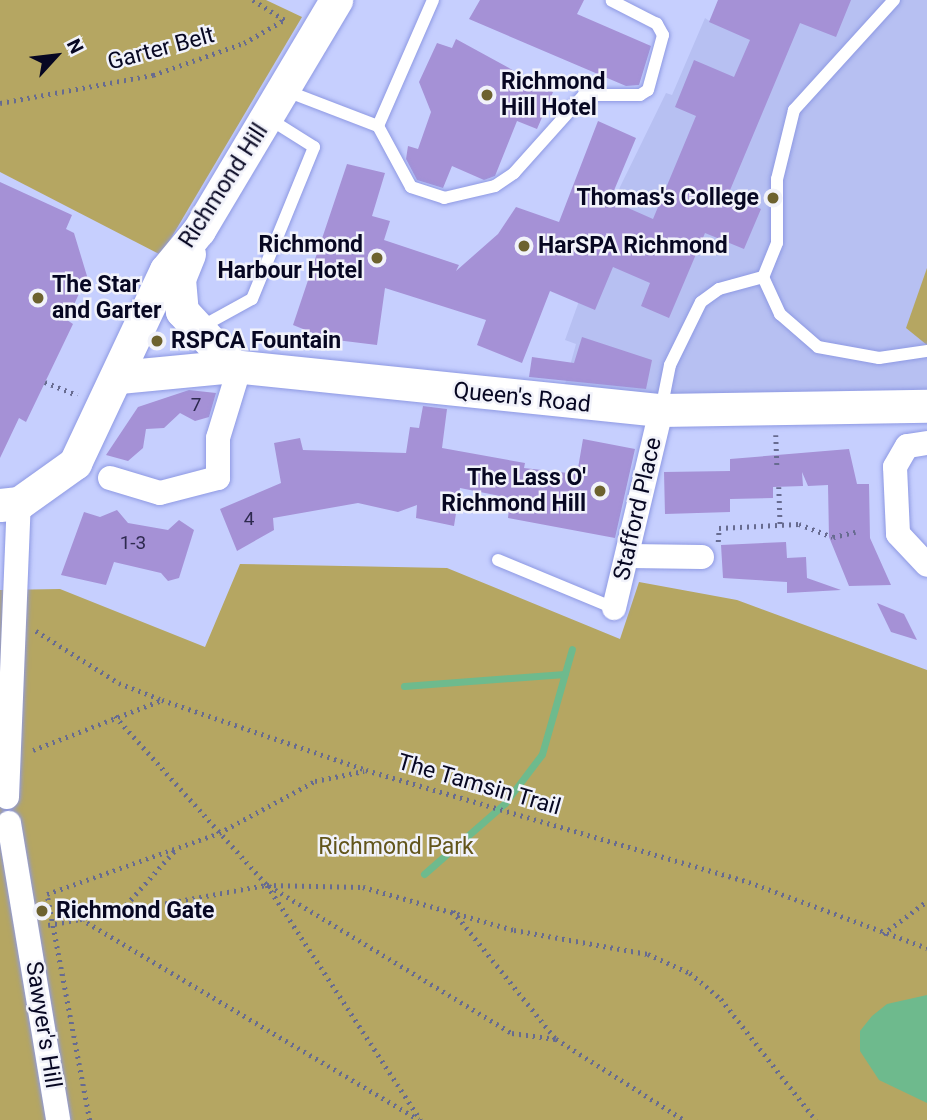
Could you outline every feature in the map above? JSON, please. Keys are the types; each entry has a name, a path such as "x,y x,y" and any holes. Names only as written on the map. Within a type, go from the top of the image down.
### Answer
{"main road":[{"name":"Richmond Hill","path":"9,504 75,463 166,271 199,230 320,31 336,0"},
{"path":"199,230 179,279 182,312 195,331 236,366"},
{"name":"Queen's Road","path":"118,377 236,366 661,410 927,406"}],"street":[{"path":"110,478 160,494 218,478 218,438 236,366"},
{"name":"Stafford Place","path":"614,608 630,556 661,410"},
{"path":"927,443 906,446 895,467 898,534 927,565"},
{"path":"0,537 9,504"},
{"path":"4,794 9,504"},
{"path":"630,556 702,557"},
{"name":"Sawyer's Hill","path":"4,794 5,827 28,930 58,1120"},
{"name":"Sawyer's Hill","path":"0,870 28,930"}],"lane":[{"path":"433,0 378,126 401,176 427,196 460,196 495,186 534,155 577,99 648,90 663,35 657,24 612,1"},
{"path":"894,0 794,110 777,179 777,243 763,277 780,314 818,347 879,358 927,351"},
{"path":"276,104 378,126"},
{"path":"195,331 252,299 314,147 276,104"},
{"path":"661,410 670,365 694,310 719,289 763,277"},
{"path":"498,560 614,608"}],"path":[{"path":"253,0 284,20 320,31"},
{"name":"Garter Belt","path":"0,103 153,75 244,43 284,20"},
{"path":"45,382 78,396"},
{"path":"779,487 780,525"},
{"path":"702,557 716,553 719,528 799,524 833,537 855,533"},
{"name":"The Tamsin Trail","path":"28,631 162,700 366,770 749,882 883,934 927,948"},
{"path":"23,752 162,700"},
{"path":"115,716 267,885 420,1120"},
{"path":"47,894 219,833 314,780 366,770"},
{"path":"123,908 177,849"},
{"path":"43,881 56,922 90,1120"},
{"path":"267,885 512,1033 556,1039"},
{"path":"28,930 123,908 267,885 363,887 452,910 514,930 648,954 690,973 721,999 816,1120"},
{"path":"883,934 927,901"},
{"path":"452,910 556,1039 684,1120"},
{"path":"80,918 420,1120"}],"shaded area":[{"name":"Thomas's College","path":"724,0 927,0 927,394 562,395 576,344 565,340 620,187 666,93 672,95 705,18 711,22"},
{"path":"927,995 927,1103 879,1080 860,1051 860,1031 872,1016 887,1004"}],"green space":[{"path":"0,0 266,0 302,17 161,255 0,172"},
{"path":"927,268 927,345 906,328"},
{"name":"Richmond Park","path":"240,564 447,568 620,639 639,582 737,600 927,670 927,1120 0,1120 0,590 60,589 205,647"}],"building":[{"path":"480,0 584,0 577,14 651,46 639,85 626,86 469,19"},
{"path":"718,0 851,0 836,37 800,23 728,195 761,209 744,249 705,233 669,318 641,306 650,283 613,267 595,310 550,291 522,363 477,345 486,320 385,288 377,345 328,339 293,325 347,164 385,173 372,216 390,221 384,240 459,265 456,271 498,234 516,207 559,222 598,121 636,138 610,200 653,219 696,116 675,107 694,60 734,77 750,40 709,22"},
{"path":"456,39 553,92 537,129 517,121 495,176 484,180 452,166 443,188 417,180 406,159 408,146 418,149 431,112 419,82 437,43 452,48"},
{"name":"The Star and Garter","path":"0,182 72,215 66,229 74,233 87,276 67,320 73,324 26,422 19,418 0,458"},
{"path":"582,337 652,360 646,389 529,377 532,357 574,363"},
{"path":"189,390 216,393 209,417 195,421 180,413 164,428 146,429 143,448 128,461 106,455 138,407"},
{"path":"423,406 447,409 442,448 525,463 524,468 577,474 583,439 635,449 615,538 508,518 510,498 460,488 454,526 416,518 417,505 398,512 358,503 273,518 274,530 237,551 220,509 281,483 274,443 300,438 303,450 406,453 410,427 419,428"},
{"path":"849,449 857,484 869,484 870,538 891,585 849,586 829,537 828,485 808,486 802,472 803,486 773,487 773,498 730,499 730,512 665,514 664,472 730,471 730,459"},
{"path":"117,510 128,523 168,530 179,520 194,530 179,578 168,581 161,573 114,562 106,585 61,575 84,512 100,517"},
{"path":"786,542 787,558 806,557 807,578 841,590 787,593 787,582 723,578 721,545"},
{"path":"877,603 904,614 917,640 891,632"}],"waterway":[{"path":"424,874 505,803 542,754 572,649"},
{"path":"404,686 565,674"}],"place":[{"name":"Richmond Hill Hotel","path":"487,95"},
{"name":"Thomas's College","path":"773,198"},
{"name":"HarSPA Richmond","path":"524,246"},
{"name":"Richmond Harbour Hotel","path":"377,258"},
{"name":"The Star and Garter","path":"38,298"},
{"name":"RSPCA Fountain","path":"157,341"},
{"name":"The Lass O' Richmond Hill","path":"600,491"},
{"name":"Richmond Gate","path":"42,911"}]}
